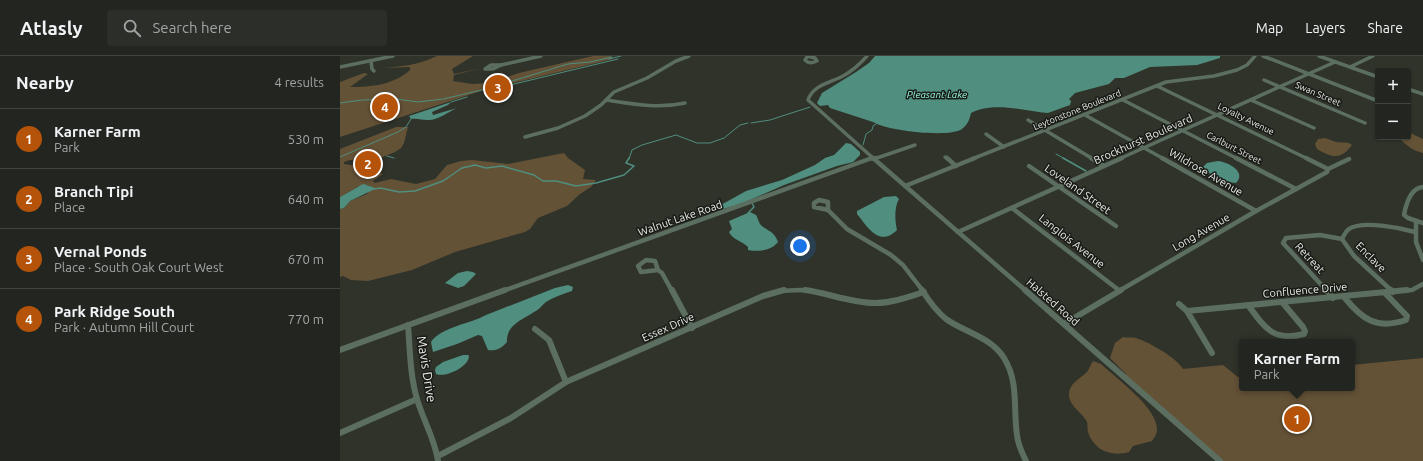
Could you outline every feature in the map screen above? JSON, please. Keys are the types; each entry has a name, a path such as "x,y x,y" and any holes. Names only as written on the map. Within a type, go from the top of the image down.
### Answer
{"street":[{"path":"340,67 393,56"},
{"path":"501,65 541,56"},
{"path":"525,137 558,128 594,112 614,92 647,78 676,61 689,56"},
{"path":"867,56 860,64 847,74 811,93 808,100 874,159"},
{"name":"Leytonstone Boulevard","path":"905,186 1157,86 1178,79 1236,71 1245,66 1255,56"},
{"path":"1263,56 1375,100"},
{"path":"1320,56 1375,76"},
{"path":"1350,67 1373,56"},
{"path":"371,61 372,69 374,71"},
{"name":"Brockhurst Boulevard","path":"958,232 1335,62"},
{"name":"Swan Street","path":"1264,80 1365,123"},
{"name":"Loyalty Avenue","path":"1157,86 1328,169"},
{"path":"1411,90 1423,94"},
{"path":"606,100 655,107 685,103"},
{"name":"Carlburt Street","path":"1123,100 1296,189"},
{"path":"1251,100 1314,128"},
{"name":"Wildrose Avenue","path":"1085,115 1256,211"},
{"path":"1028,120 1104,166"},
{"path":"986,134 1004,147"},
{"name":"Walnut Lake Road","path":"340,350 915,145"},
{"path":"945,157 956,166"},
{"name":"Halsted Road","path":"874,159 1220,461"},
{"name":"Long Avenue","path":"1064,324 1256,211 1326,172 1328,169 1349,159"},
{"name":"Loveland Street","path":"1029,166 1116,226"},
{"path":"1423,187 1419,186 1415,188 1404,210 1404,215 1423,223"},
{"name":"Langlois Avenue","path":"1012,208 1120,291"},
{"path":"828,210 850,231 903,265 936,310 944,317 990,342 1003,357 1013,378 1017,444 1026,461"},
{"path":"1416,221 1416,242 1423,260"},
{"name":"Enclave","path":"1394,292 1354,256 1342,239 1350,229 1358,226 1402,228 1415,232"},
{"name":"Retreat","path":"1333,298 1283,243 1284,240 1291,238 1320,235 1342,239"},
{"path":"658,270 662,273 692,328"},
{"name":"Confluence Drive","path":"1186,311 1412,290 1423,284"},
{"name":"Essex Drive","path":"438,459 511,418 566,382 763,296 779,291 792,290 808,291 876,303 906,298 924,292"},
{"path":"1344,296 1360,315 1370,321 1386,324 1406,320 1408,316 1385,293"},
{"path":"1248,305 1271,334 1282,337 1296,337 1304,334 1305,331 1303,327 1282,302"},
{"path":"1179,304 1186,311 1212,353"},
{"name":"Mavis Drive","path":"408,325 413,377 417,400 436,447 438,459"},
{"path":"535,330 549,340 566,382"},
{"path":"340,433 417,400"}],"shaded area":[{"path":"437,56 473,56 452,69 454,74 482,68 454,75 453,81 472,84 489,83 519,73 593,56 611,56 613,59 484,90 340,137 340,82 364,73 368,74 350,87 382,84 397,79 410,70 410,67 384,68 405,66"},
{"path":"396,127 408,127 404,143 401,148 375,160 350,160 344,162 344,164 369,168 383,174 373,181 375,183 391,179 416,184 435,179 447,165 461,161 472,160 508,164 564,153 568,158 585,170 583,179 596,180 591,187 580,194 567,206 538,218 530,229 525,232 455,252 412,270 368,281 351,280 343,276 340,277 340,209 344,208 350,201 367,194 373,187 367,185 357,187 340,197 340,149"},
{"path":"1411,133 1423,139 1423,153 1416,151 1401,140 1411,140"},
{"path":"1325,138 1352,145 1344,153 1332,156 1317,149 1315,144 1318,139"},
{"path":"1123,337 1142,340 1169,355 1183,369 1223,365 1239,377 1239,391 1355,391 1355,365 1423,358 1423,461 1219,461 1121,375 1126,374 1110,358 1115,343"},
{"path":"1093,361 1101,364 1144,403 1156,421 1157,430 1152,441 1133,446 1129,452 1116,454 1099,448 1091,439 1088,432 1087,422 1071,403 1069,391 1073,384 1087,372"}],"water":[{"name":"Pleasant Lake","path":"875,56 1220,56 1220,58 1197,65 1150,67 1124,78 1115,78 1109,84 1075,93 1069,99 1071,101 1070,105 1048,113 999,107 980,109 971,113 966,126 962,129 955,132 932,133 904,131 891,128 830,108 828,105 820,106 817,103 822,93 869,63"},
{"path":"451,102 448,105 432,112 433,115 457,108 435,119 411,119 409,116"},
{"path":"846,143 851,144 860,152 860,155 853,162 837,166 784,185 741,204 719,210 719,206 746,191 782,180 834,155"},
{"path":"1218,161 1227,163 1238,171 1239,179 1236,183 1218,178 1209,173 1203,167 1207,163"},
{"path":"363,184 375,189 350,201 344,208 340,209 340,197"},
{"path":"896,196 899,199 895,214 897,230 891,235 885,237 879,236 869,229 857,214 857,211 884,197"},
{"path":"750,212 756,215 760,224 774,235 778,242 775,245 760,251 748,250 748,247 731,235 729,232 732,229 729,221"},
{"path":"467,271 476,274 464,286 458,288 445,283 458,273"},
{"path":"568,285 573,287 572,291 549,300 512,327 507,336 507,342 498,349 488,350 482,336 478,335 433,352 431,342 449,329 555,288"},
{"path":"463,355 469,356 468,360 461,368 450,373 440,375 436,374 436,367 443,362"}],"waterway":[{"path":"609,59 621,56"},
{"path":"340,103 362,100 396,99 418,102 443,99 486,89 568,64 590,62 612,57"},
{"path":"510,85 618,59"},
{"path":"451,102 467,97"},
{"path":"751,123 770,120 810,107"},
{"path":"340,157 398,132 406,127 411,119"},
{"path":"629,159 632,150 642,145 676,135 697,143 710,143 724,138 740,125 748,123"},
{"path":"863,145 866,134 872,130 873,126 876,124"},
{"path":"1056,154 1065,159"},
{"path":"387,156 394,158"},
{"path":"374,189 380,188 399,192 415,191 443,181 462,168 475,165 486,168 502,166 534,175 543,181 556,181 576,186 596,183 624,175 634,166 626,163 629,158"},
{"path":"1063,158 1086,171"},
{"path":"748,213 754,207 752,203"}],"place":[{"name":"Vernal Ponds","path":"498,88"},
{"name":"Park Ridge South","path":"385,107"},
{"name":"Branch Tipi","path":"368,164"},
{"name":"Karner Farm","path":"1297,419"}]}
